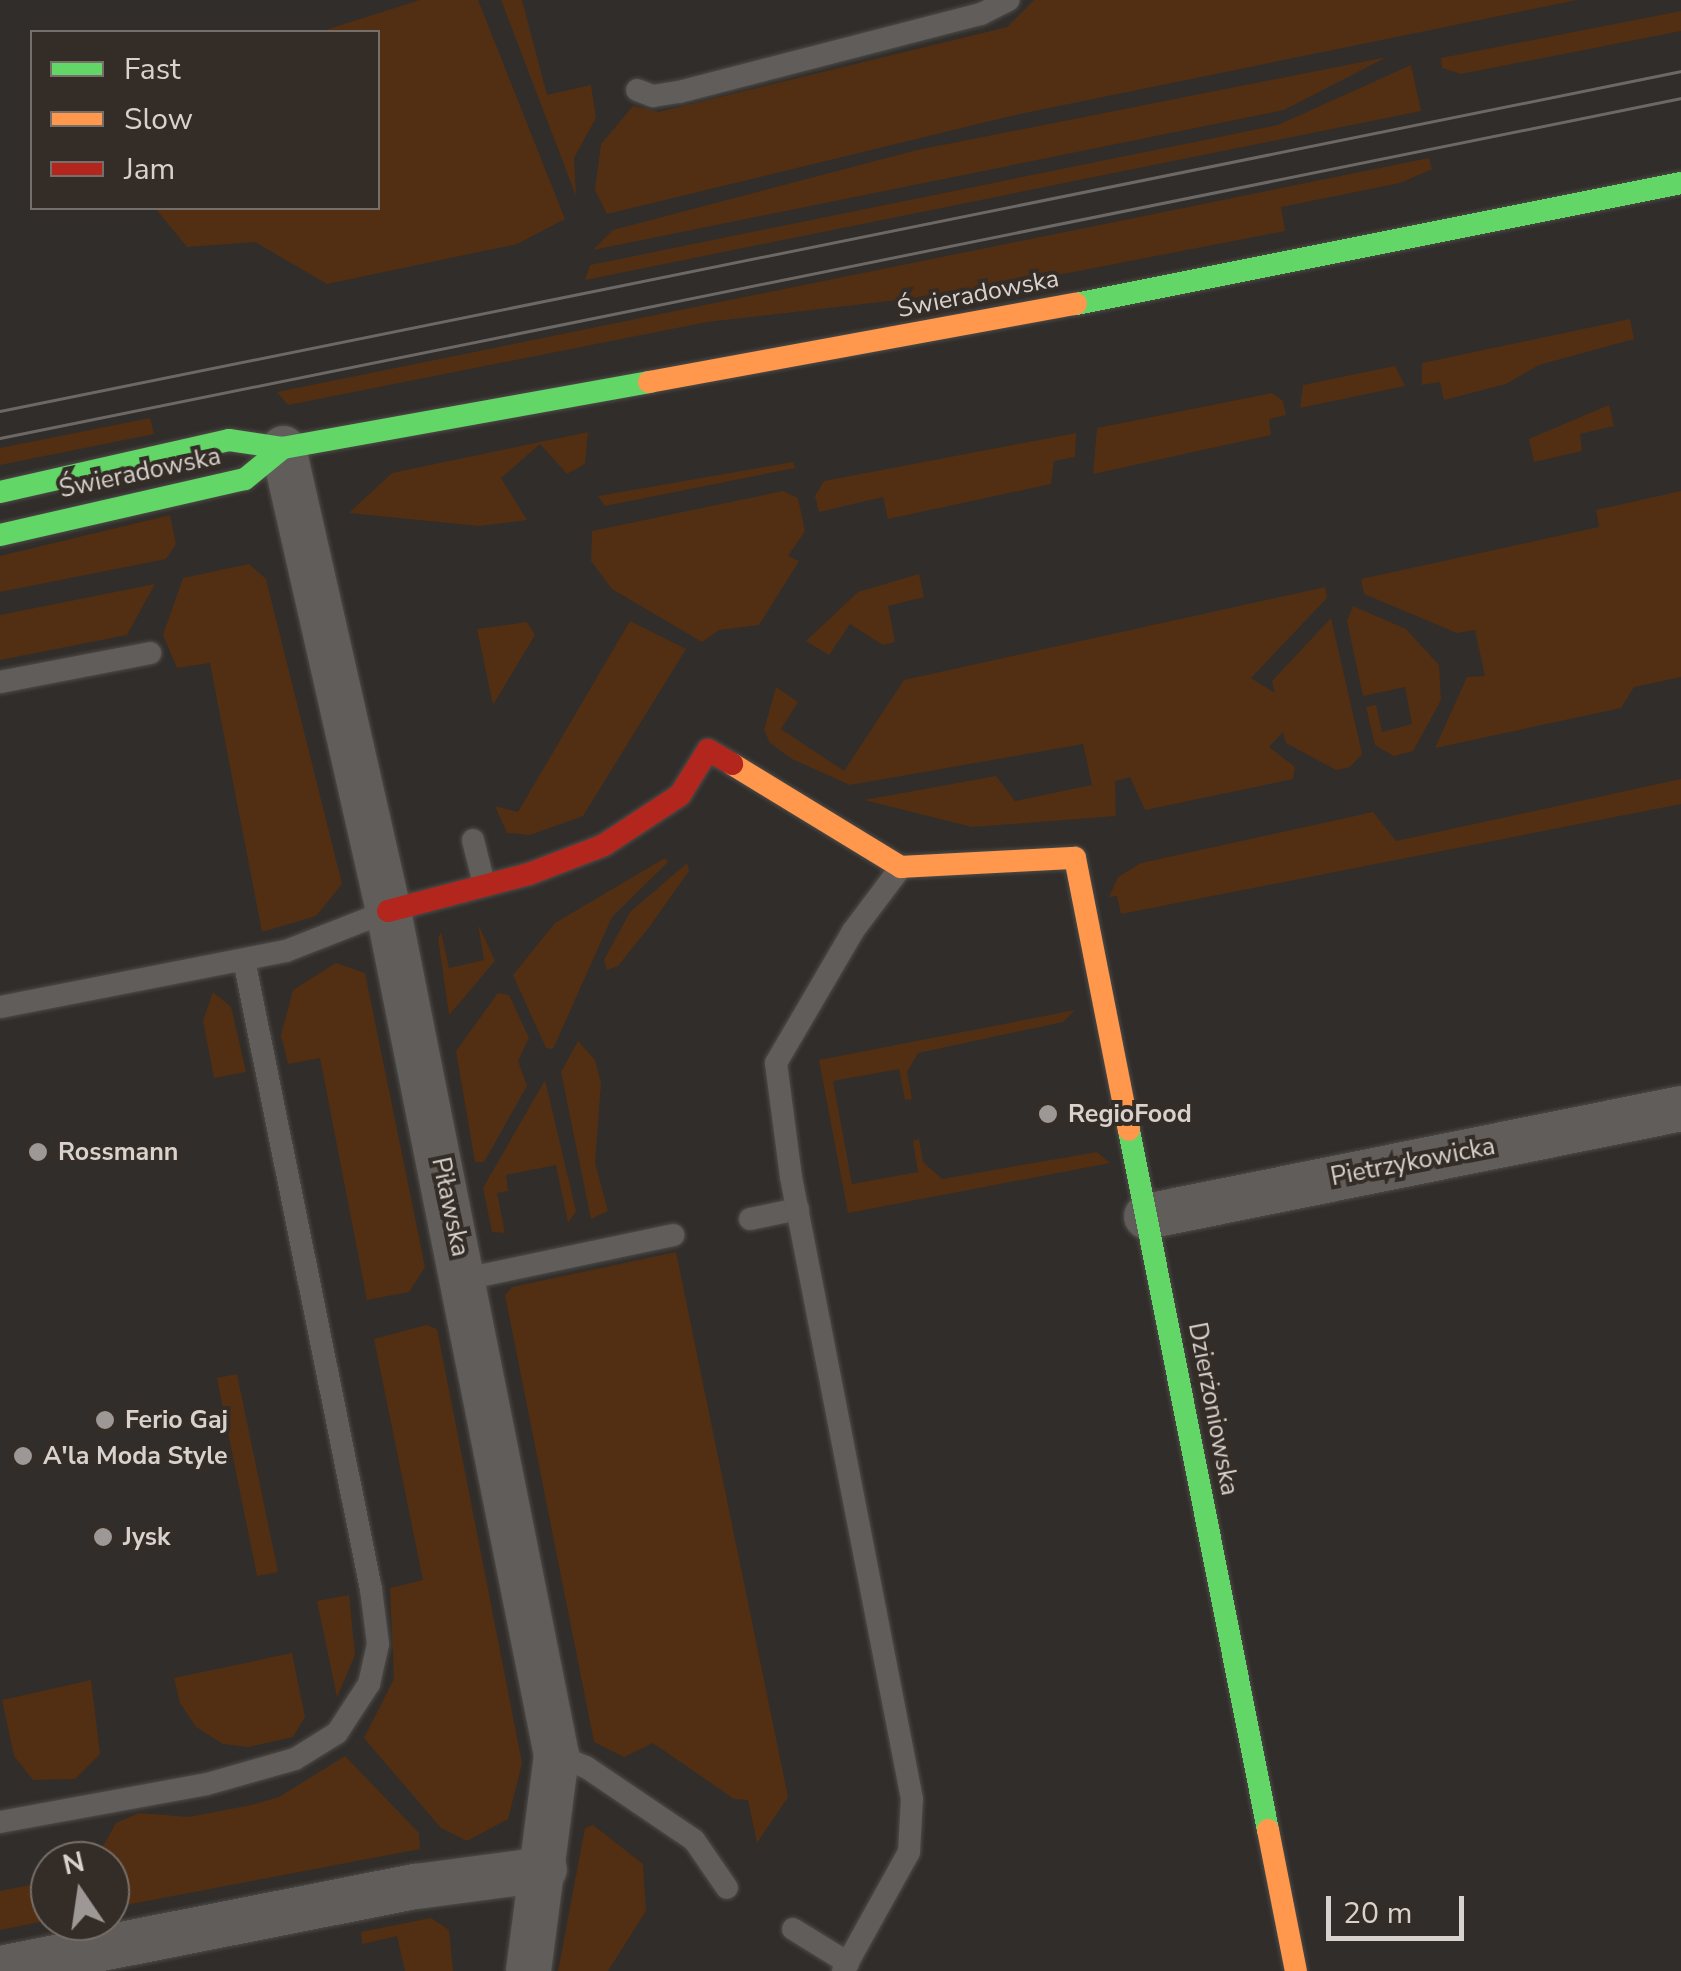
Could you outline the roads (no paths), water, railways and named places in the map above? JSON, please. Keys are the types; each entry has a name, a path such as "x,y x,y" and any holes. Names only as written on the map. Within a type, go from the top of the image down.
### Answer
{"street":[{"name":"Świeradowska","path":"0,492 230,440 283,448 973,324 1681,182"},
{"name":"Świeradowska","path":"0,535 245,478 283,448"},
{"name":"Piławska","path":"283,448 388,910 465,1280 556,1756 528,1971"},
{"path":"388,910 604,845 680,795 708,750 901,868"},
{"name":"Dzierżoniowska","path":"901,868 1075,858 1296,1971"},
{"name":"Pietrzykowicka","path":"1146,1216 1681,1108"},
{"path":"0,1968 416,1886 544,1870"}],"lane":[{"path":"637,90 679,92 981,14 1009,0"},
{"path":"0,682 150,653"},
{"path":"473,840 484,884"},
{"path":"793,1929 846,1967 909,1852 912,1799 798,1209 776,1063 853,931 901,868"},
{"path":"0,1007 286,951 388,910"},
{"path":"0,1822 223,1780 295,1760 336,1732 369,1684 378,1644 371,1589 244,960"},
{"path":"750,1219 798,1209"},
{"path":"465,1280 672,1236"},
{"path":"556,1756 586,1766 694,1840 727,1888"}],"tram line":[{"path":"0,411 1681,71"},
{"path":"0,438 1681,98"}],"place":[{"name":"RegioFood","path":"1048,1114"},
{"name":"Rossmann","path":"38,1152"},
{"name":"Ferio Gaj","path":"105,1420"},
{"name":"A'la Moda Style","path":"23,1456"},
{"name":"Jysk","path":"103,1537"}]}
